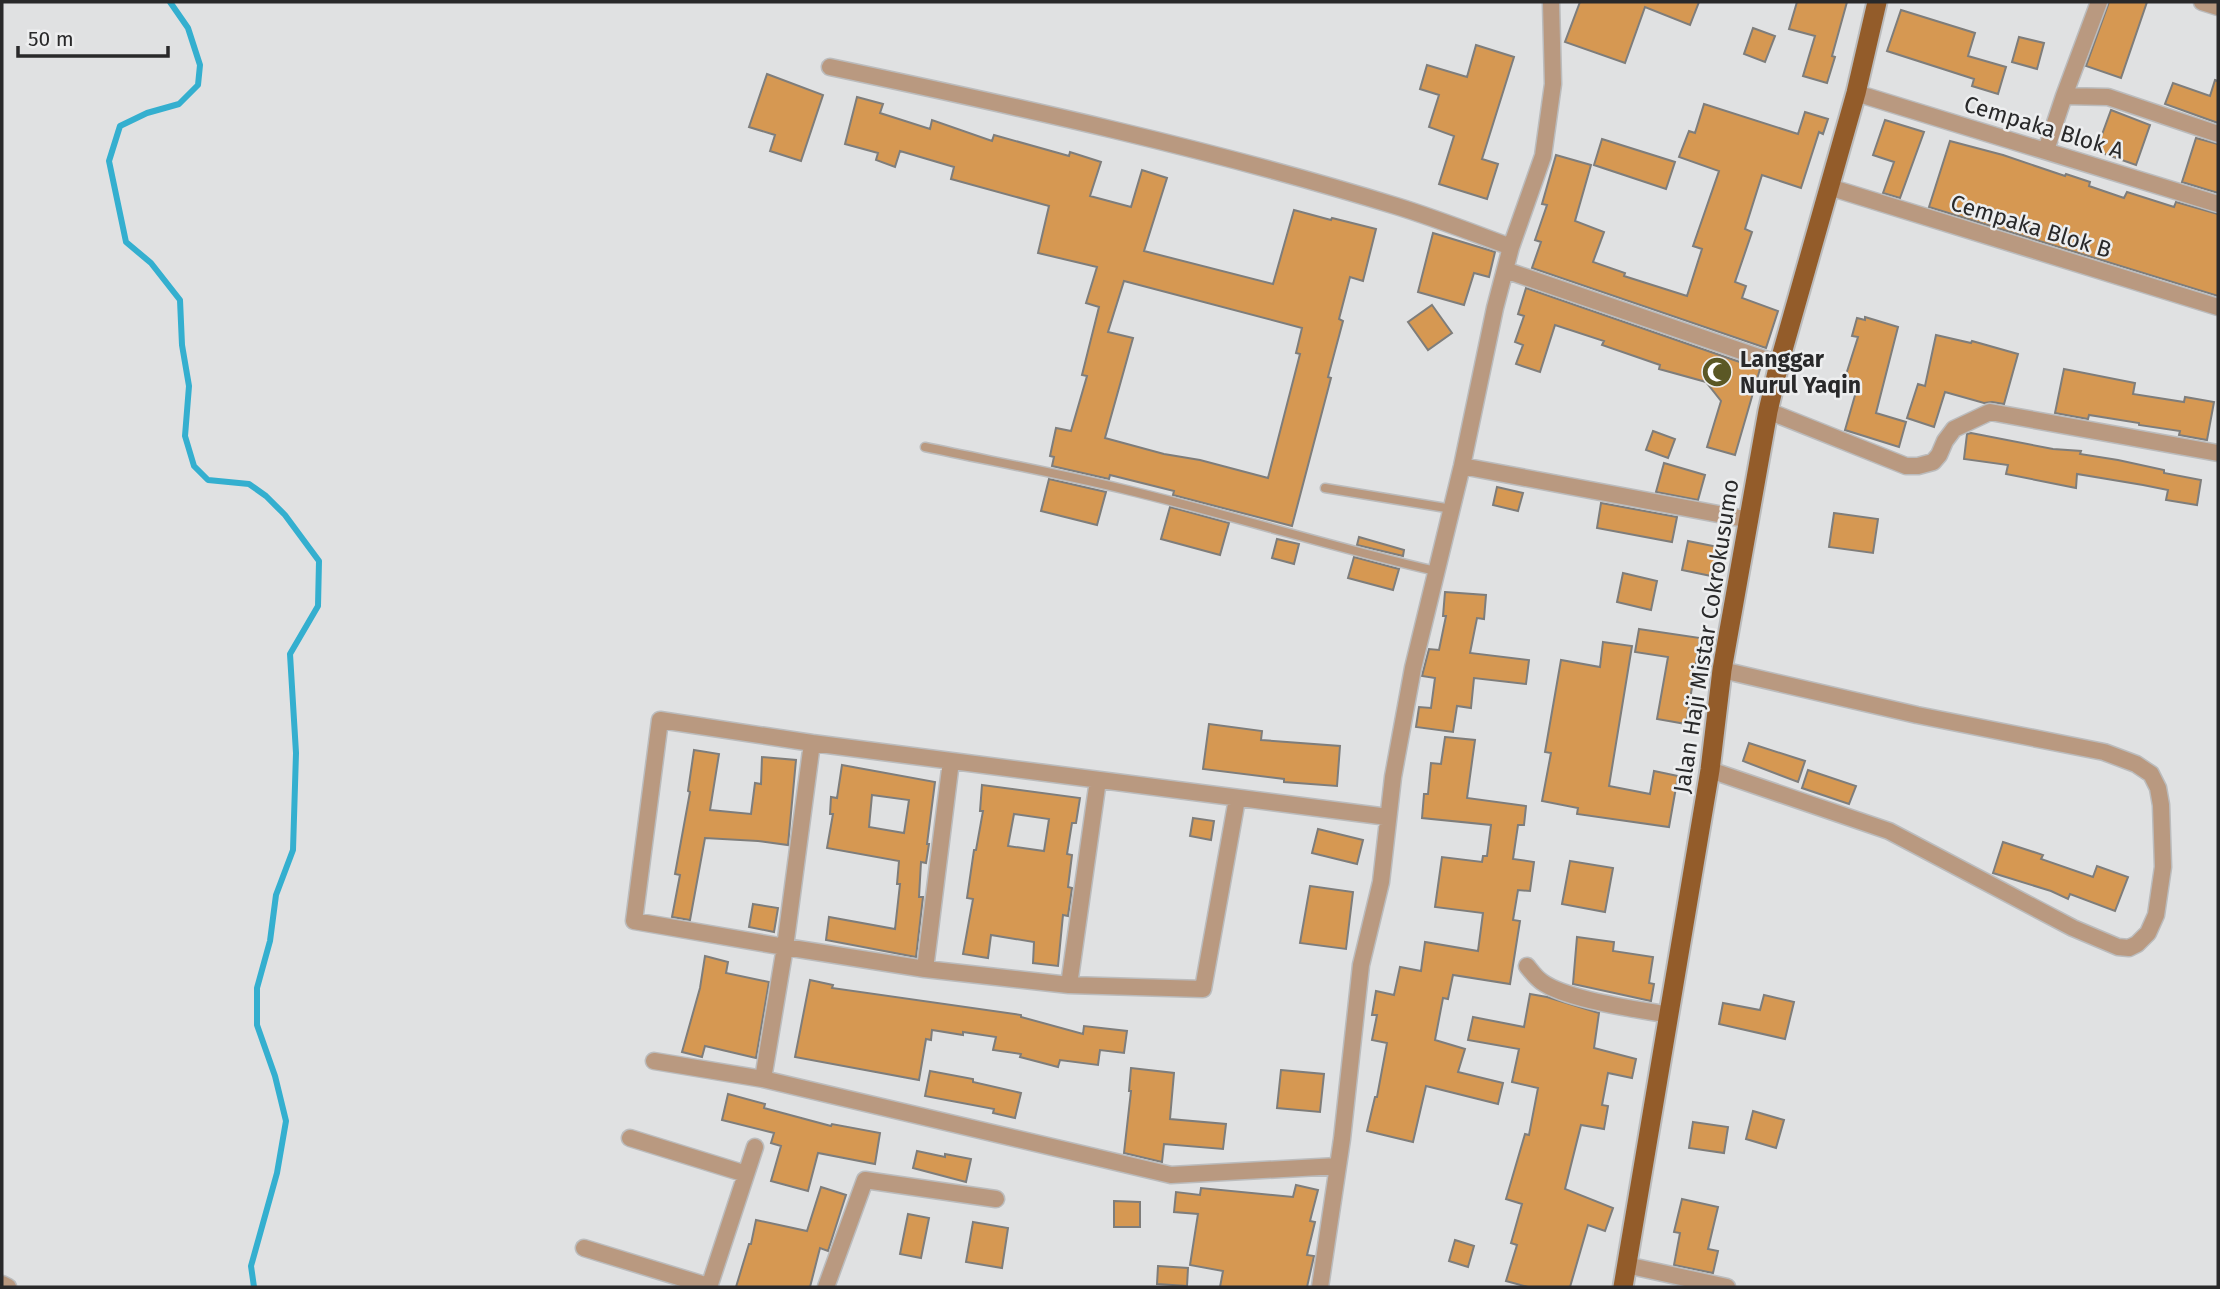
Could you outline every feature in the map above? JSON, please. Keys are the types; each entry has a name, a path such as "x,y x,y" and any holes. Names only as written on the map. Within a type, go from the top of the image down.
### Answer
{"main road":[{"name":"Jalan Haji Mistar Cokrokusumo","path":"1623,1287 1710,770 1722,670 1768,411 1856,93 1877,2"}],"street":[{"path":"1320,1287 1338,1166 1361,965 1381,882 1393,777 1413,668 1462,466 1504,270 1543,156 1553,84 1552,2"},
{"path":"2046,150 2099,2"},
{"path":"2202,2 2218,7"},
{"path":"830,67 1010,105 1244,164 1398,206 1511,247"},
{"name":"Cempaka Blok A","path":"1856,93 2218,205"},
{"path":"2064,96 2108,97 2218,134"},
{"name":"Cempaka Blok B","path":"1829,187 2218,307"},
{"path":"1504,270 1779,364"},
{"path":"1768,411 1906,466 1933,462 1954,429 1990,412 2218,453"},
{"path":"1462,466 1750,520"},
{"path":"1710,770 1889,831 2073,928 2118,947 2129,948 2137,944 2148,933 2156,915 2163,867 2161,805 2158,788 2151,774 2136,764 2104,752 1917,715 1722,670"},
{"path":"1237,799 1203,989 1069,985 925,969 634,921 660,720 812,743 1388,817"},
{"path":"763,1079 785,947 812,743"},
{"path":"925,969 951,761"},
{"path":"1069,985 1098,780"},
{"path":"1527,966 1542,982 1567,993 1669,1016"},
{"path":"654,1061 763,1079 1171,1175 1338,1166"},
{"path":"630,1138 746,1174"},
{"path":"584,1248 709,1287 755,1147"},
{"path":"826,1287 865,1180 996,1199"},
{"path":"1626,1265 1727,1287"},
{"path":"2,1284 8,1287"}],"lane":[{"path":"925,447 1122,488 1436,572"},
{"path":"1325,488 1452,509"}],"building":[{"path":"1580,2 1699,2 1690,25 1645,7 1625,63 1565,42"},
{"path":"1797,2 1847,2 1827,83 1803,76 1815,36 1789,29"},
{"path":"2109,2 2147,2 2121,78 2086,66"},
{"path":"1901,10 1975,33 1968,56 2006,67 1998,94 1972,86 1974,79 1887,51"},
{"path":"1753,28 1775,36 1765,62 1744,54"},
{"path":"2019,37 2044,43 2037,69 2012,62"},
{"path":"1476,45 1514,57 1482,159 1498,164 1487,199 1439,184 1454,136 1429,127 1439,95 1420,89 1427,65 1467,77"},
{"path":"767,74 823,95 801,161 770,151 775,135 749,127"},
{"path":"2215,80 2218,81 2218,123 2165,104 2173,83 2210,96"},
{"path":"857,97 883,104 880,113 930,129 932,120 992,141 994,135 1069,156 1070,152 1101,162 1090,196 1131,207 1142,170 1167,178 1144,251 1273,284 1294,210 1376,229 1363,281 1350,277 1339,319 1343,321 1328,377 1331,378 1292,526 1173,495 1174,491 1110,475 1109,479 1052,466 1054,457 1050,456 1056,428 1071,431 1087,376 1082,375 1099,307 1086,303 1097,267 1038,253 1049,206 951,179 954,167 900,151 895,167 876,160 878,153 845,144","holes":["1124,281 1302,328 1296,353 1300,354 1268,478 1105,438 1133,338 1108,332"]},
{"path":"1704,104 1798,134 1805,112 1828,119 1823,134 1819,132 1801,188 1762,175 1745,229 1752,232 1735,282 1746,286 1742,298 1778,311 1766,348 1532,268 1541,242 1535,240 1547,205 1542,204 1556,155 1591,165 1575,221 1604,232 1593,262 1625,273 1624,276 1687,296 1702,249 1693,246 1719,171 1679,157 1689,131 1695,133"},
{"path":"2111,110 2150,125 2136,165 2096,151"},
{"path":"1885,120 1924,132 1900,198 1883,193 1894,162 1873,155"},
{"path":"2196,138 2218,144 2218,193 2182,182"},
{"path":"1602,139 1675,162 1666,189 1594,165"},
{"path":"1950,141 2065,176 2066,174 2090,182 2089,186 2124,198 2127,192 2174,207 2176,202 2218,214 2218,296 1929,207"},
{"path":"1433,233 1495,252 1489,277 1474,273 1464,305 1418,292"},
{"path":"1526,288 1760,369 1735,455 1707,447 1721,401 1706,382 1659,369 1660,365 1602,345 1604,341 1555,325 1540,372 1516,364 1523,345 1515,342 1524,316 1518,314"},
{"path":"1432,305 1452,333 1428,350 1408,322"},
{"path":"1865,317 1898,327 1876,413 1906,422 1899,447 1845,430 1858,385 1844,381 1858,337 1852,336 1857,318 1865,320"},
{"path":"1936,335 1971,343 1972,341 2018,354 2004,404 1984,403 1945,392 1934,427 1907,418 1918,384 1925,386"},
{"path":"2064,369 2135,383 2133,394 2184,402 2185,397 2214,402 2207,440 2179,435 2180,431 2139,423 2055,413"},
{"path":"1653,431 1675,439 1668,458 1646,450"},
{"path":"1967,434 2053,449 2081,451 2080,454 2118,460 2201,480 2197,505 2166,500 2168,490 2077,474 2076,488 2006,474 2008,465 1964,459"},
{"path":"1664,463 1705,475 1698,500 1656,492"},
{"path":"1049,479 1106,492 1097,525 1041,511"},
{"path":"1497,487 1523,493 1518,511 1493,505"},
{"path":"1601,503 1677,517 1672,542 1597,528"},
{"path":"1170,507 1229,523 1220,555 1161,539"},
{"path":"1834,513 1878,519 1873,553 1829,547"},
{"path":"1359,537 1404,550 1403,556 1357,545"},
{"path":"1277,539 1299,544 1294,564 1272,558"},
{"path":"1688,541 1723,548 1716,577 1682,570"},
{"path":"1354,557 1399,569 1393,590 1348,578"},
{"path":"1623,573 1657,581 1651,610 1617,602"},
{"path":"1445,592 1486,595 1484,619 1477,618 1470,653 1529,660 1526,684 1474,678 1471,708 1457,706 1453,732 1416,727 1419,707 1431,708 1435,678 1422,676 1429,649 1439,650 1446,616 1443,616"},
{"path":"1639,629 1700,638 1686,724 1657,719 1668,657 1635,652"},
{"path":"1603,642 1632,646 1609,786 1650,794 1654,771 1678,776 1669,827 1577,814 1578,808 1542,801 1551,753 1545,752 1561,660 1600,667"},
{"path":"1209,724 1262,731 1261,740 1340,746 1337,786 1284,782 1284,779 1203,769"},
{"path":"1445,737 1475,740 1467,798 1526,806 1524,825 1518,825 1513,859 1534,862 1530,891 1518,890 1513,920 1520,921 1510,984 1453,975 1448,999 1443,998 1435,1040 1465,1049 1458,1072 1503,1083 1498,1104 1426,1086 1413,1142 1367,1131 1377,1097 1387,1043 1372,1040 1377,1015 1372,1015 1376,991 1394,995 1400,967 1421,971 1425,942 1478,951 1483,913 1435,907 1442,857 1482,862 1483,856 1487,856 1491,825 1422,818 1431,763 1441,764"},
{"path":"1749,743 1805,761 1798,782 1743,761"},
{"path":"694,750 719,754 710,810 751,814 755,783 761,784 762,757 796,760 788,845 705,838 690,920 672,917 680,875 675,874 690,792"},
{"path":"842,765 935,782 926,863 921,862 919,897 923,897 916,957 826,940 829,917 895,929 900,884 897,884 899,861 827,848 833,814 830,814 831,797 837,798","holes":["872,795 909,800 904,833 869,827"]},
{"path":"1808,770 1856,786 1849,804 1802,788"},
{"path":"982,785 1080,798 1076,823 1072,823 1067,854 1072,855 1068,887 1072,888 1068,916 1063,915 1058,966 1033,963 1034,942 991,935 988,958 963,954 973,899 967,898 983,811 980,811","holes":["1014,814 1049,819 1044,851 1008,846"]},
{"path":"1193,818 1214,821 1211,840 1190,836"},
{"path":"1318,829 1363,840 1357,864 1312,853"},
{"path":"2003,842 2043,855 2041,859 2093,877 2097,866 2128,877 2115,911 2070,894 2068,899 1993,873"},
{"path":"1570,861 1613,868 1605,912 1562,904"},
{"path":"1310,886 1353,892 1346,949 1300,943"},
{"path":"753,904 778,908 774,932 749,927"},
{"path":"1577,937 1614,942 1613,951 1653,957 1649,983 1654,984 1651,1001 1573,984"},
{"path":"705,956 728,962 726,973 769,982 756,1058 705,1046 702,1057 682,1052 700,988"},
{"path":"810,980 833,985 832,988 1021,1015 1083,1034 1084,1026 1127,1031 1124,1053 1100,1050 1098,1065 1060,1060 1058,1067 1020,1057 1021,1054 993,1050 996,1037 932,1030 931,1040 926,1039 919,1080 795,1057"},
{"path":"1530,994 1599,1013 1594,1048 1636,1059 1632,1078 1608,1073 1602,1105 1608,1106 1604,1129 1581,1125 1565,1189 1613,1208 1605,1231 1588,1225 1570,1287 1528,1287 1506,1281 1517,1245 1511,1243 1522,1204 1506,1199 1525,1134 1529,1135 1538,1088 1512,1082 1519,1049 1468,1040 1473,1017 1524,1027"},
{"path":"1764,995 1794,1002 1785,1039 1719,1024 1723,1003 1760,1010"},
{"path":"1131,1068 1174,1073 1170,1119 1226,1124 1223,1149 1164,1144 1162,1162 1124,1153"},
{"path":"1281,1070 1324,1074 1320,1112 1277,1108"},
{"path":"930,1071 973,1079 973,1082 1021,1093 1015,1118 993,1113 994,1109 925,1096"},
{"path":"728,1094 765,1104 764,1108 831,1126 832,1124 880,1133 875,1164 818,1153 808,1191 771,1181 781,1146 771,1143 774,1133 722,1120"},
{"path":"1753,1111 1784,1120 1776,1148 1746,1139"},
{"path":"1693,1122 1728,1127 1724,1153 1689,1148"},
{"path":"917,1151 971,1159 966,1182 913,1168"},
{"path":"1296,1185 1318,1190 1310,1221 1315,1222 1307,1255 1314,1256 1307,1287 1220,1287 1223,1271 1190,1265 1198,1214 1174,1212 1176,1192 1200,1195 1201,1188 1293,1197"},
{"path":"821,1187 846,1195 828,1251 820,1248 810,1287 736,1287 756,1220 807,1231"},
{"path":"1682,1199 1718,1207 1708,1249 1718,1251 1713,1273 1674,1265 1680,1233 1674,1232"},
{"path":"1114,1201 1140,1202 1140,1227 1114,1227"},
{"path":"908,1214 929,1218 921,1258 900,1254"},
{"path":"973,1222 1008,1228 1002,1268 966,1262"},
{"path":"1455,1240 1474,1246 1468,1267 1449,1261"},
{"path":"1158,1266 1188,1268 1187,1286 1157,1284"}],"waterway":[{"path":"170,2 188,28 200,65 198,85 179,104 147,113 120,126 109,161 126,242 151,263 180,300 182,345 189,386 185,436 194,466 208,480 249,484 266,496 285,515 319,561 318,606 290,654 296,753 293,850 276,895 270,941 257,988 257,1025 275,1076 286,1121 277,1173 251,1266 254,1287"}],"place":[{"name":"Langgar Nurul Yaqin","path":"1717,372"}]}
